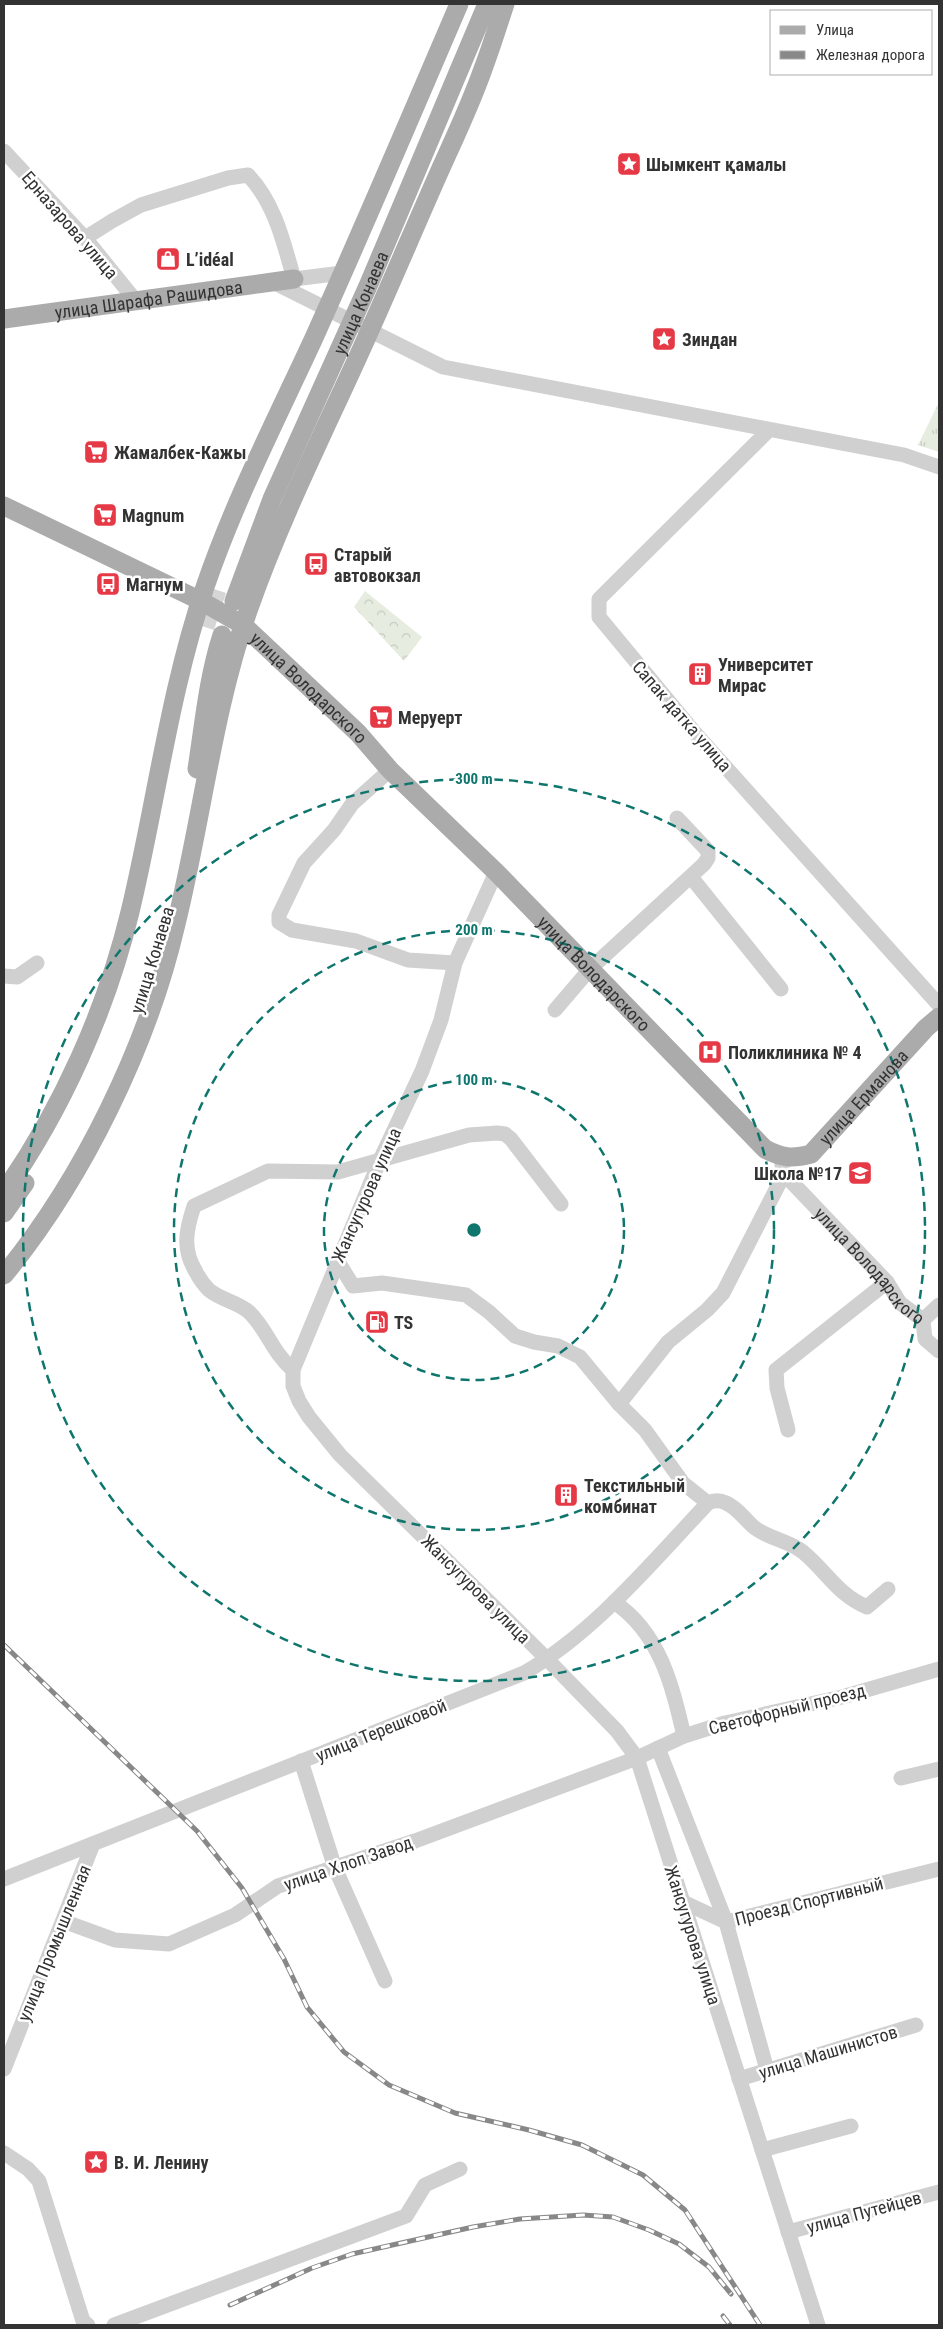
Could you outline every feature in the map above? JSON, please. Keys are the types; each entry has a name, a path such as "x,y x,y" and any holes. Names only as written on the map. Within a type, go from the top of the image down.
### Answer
{"main road":[{"path":"4,1192 44,1127 77,1064 104,996 129,916 185,648 226,530 338,315 342,273 459,4"},
{"name":"улица Конаева","path":"217,590 241,525 338,315 472,4"},
{"name":"улица Конаева","path":"228,607 272,498 338,315 380,258 488,4"},
{"name":"улица Конаева","path":"4,1255 43,1199 76,1144 110,1080 138,1009 164,925 197,770 214,665 234,634 369,331 483,70 505,4"},
{"name":"улица Шарафа Рашидова","path":"4,319 294,279"},
{"name":"улица Володарского","path":"4,506 175,590 201,601 228,607 234,634 358,733 390,770 496,872 782,1166"},
{"name":"улица Конаева","path":"4,1213 23,1186 55,1132 88,1069 116,1000 141,919 185,701 205,627"},
{"path":"4,1275 54,1205 87,1150 120,1084 150,1013 176,928 234,634"},
{"name":"улица Ерманова","path":"782,1166 793,1159 811,1154 926,1028 939,1017"}],"street":[{"name":"Ерназарова улица","path":"4,151 85,238 135,300"},
{"path":"85,238 141,205 228,178 248,175 258,187 281,230 294,279 342,273"},
{"path":"273,282 443,367 904,455 939,467"},
{"name":"Сапак датка улица","path":"769,430 599,598 599,617 708,747 785,830 939,1005"},
{"path":"390,770 352,804 334,830 304,862 279,916 279,922 292,930 356,941 408,960 455,963"},
{"path":"555,1010 590,969 704,864 709,854 677,818"},
{"name":"Жансугурова улица","path":"496,872 455,963 442,1020 422,1071 380,1160 293,1370 293,1386 299,1401 309,1417 340,1455 547,1659 617,1731 637,1758 818,2325"},
{"path":"691,877 781,989"},
{"path":"4,976 17,978 37,962"},
{"path":"293,1370 282,1361 260,1324 249,1311 210,1290 193,1266 185,1246 185,1237 194,1206 268,1171 338,1172 469,1135 505,1134 561,1204"},
{"path":"619,1404 668,1342 707,1310 723,1293 782,1166"},
{"name":"улица Володарского","path":"782,1166 887,1282 900,1303 923,1320 925,1339 939,1351"},
{"path":"337,1260 353,1286 382,1283 466,1295 516,1336 558,1346 580,1357 619,1404 645,1430 683,1483 708,1503 714,1500 724,1502 734,1507 754,1527 793,1545 805,1554 853,1601 867,1607 888,1589"},
{"path":"788,1430 777,1388 776,1370 887,1282"},
{"path":"923,1320 939,1305"},
{"name":"улица Терешковой","path":"4,1879 524,1672 547,1659 614,1602 708,1503"},
{"path":"614,1602 638,1624 659,1652 669,1678 684,1736"},
{"name":"Светофорный проезд","path":"637,1758 684,1736 725,1722 842,1697 939,1669"},
{"path":"658,1748 726,1922 767,2070"},
{"name":"улица Хлоп Завод","path":"63,1921 115,1940 169,1944 235,1915 278,1886 414,1841 637,1758"},
{"path":"300,1762 335,1868 385,1981"},
{"path":"900,1778 939,1769"},
{"name":"улица Промышленная","path":"4,2070 93,1844"},
{"name":"Проезд Спортивный","path":"683,1902 726,1922 939,1869"},
{"name":"улица Машинистов","path":"739,2079 916,2025"},
{"path":"762,2150 851,2126"},
{"path":"4,2153 28,2168 39,2181 83,2322 88,2325"},
{"path":"114,2325 406,2216 425,2185 460,2169"},
{"name":"улица Путейцев","path":"788,2232 939,2192"}],"green space":[{"path":"939,402 939,452 918,445"},
{"path":"365,591 422,637 404,661 354,607"}],"tunnel":[{"path":"205,627 217,590"}],"railway":[{"path":"4,1645 197,1831 242,1888 284,1959 307,2007 344,2052 389,2085 455,2113 529,2130 582,2145 643,2175 685,2210 760,2325"},
{"path":"230,2305 312,2268 352,2254 473,2227 520,2219 583,2215 613,2217 649,2230 679,2244 709,2267 731,2294"},
{"path":"723,2316 730,2325"}],"place":[{"name":"Шымкент қамалы","path":"629,164"},
{"name":"L’idéal","path":"168,259"},
{"name":"Зиндан","path":"664,339"},
{"name":"Жамалбек-Кажы","path":"96,452"},
{"name":"Magnum","path":"105,515"},
{"name":"Старый автовокзал","path":"316,564"},
{"name":"Магнум","path":"108,584"},
{"name":"Университет Мирас","path":"700,674"},
{"name":"Меруерт","path":"381,717"},
{"name":"Поликлиника № 4","path":"710,1052"},
{"name":"Школа №17","path":"860,1173"},
{"name":"TS","path":"377,1322"},
{"name":"Текстильный комбинат","path":"566,1495"},
{"name":"В. И. Ленину","path":"96,2162"}]}
